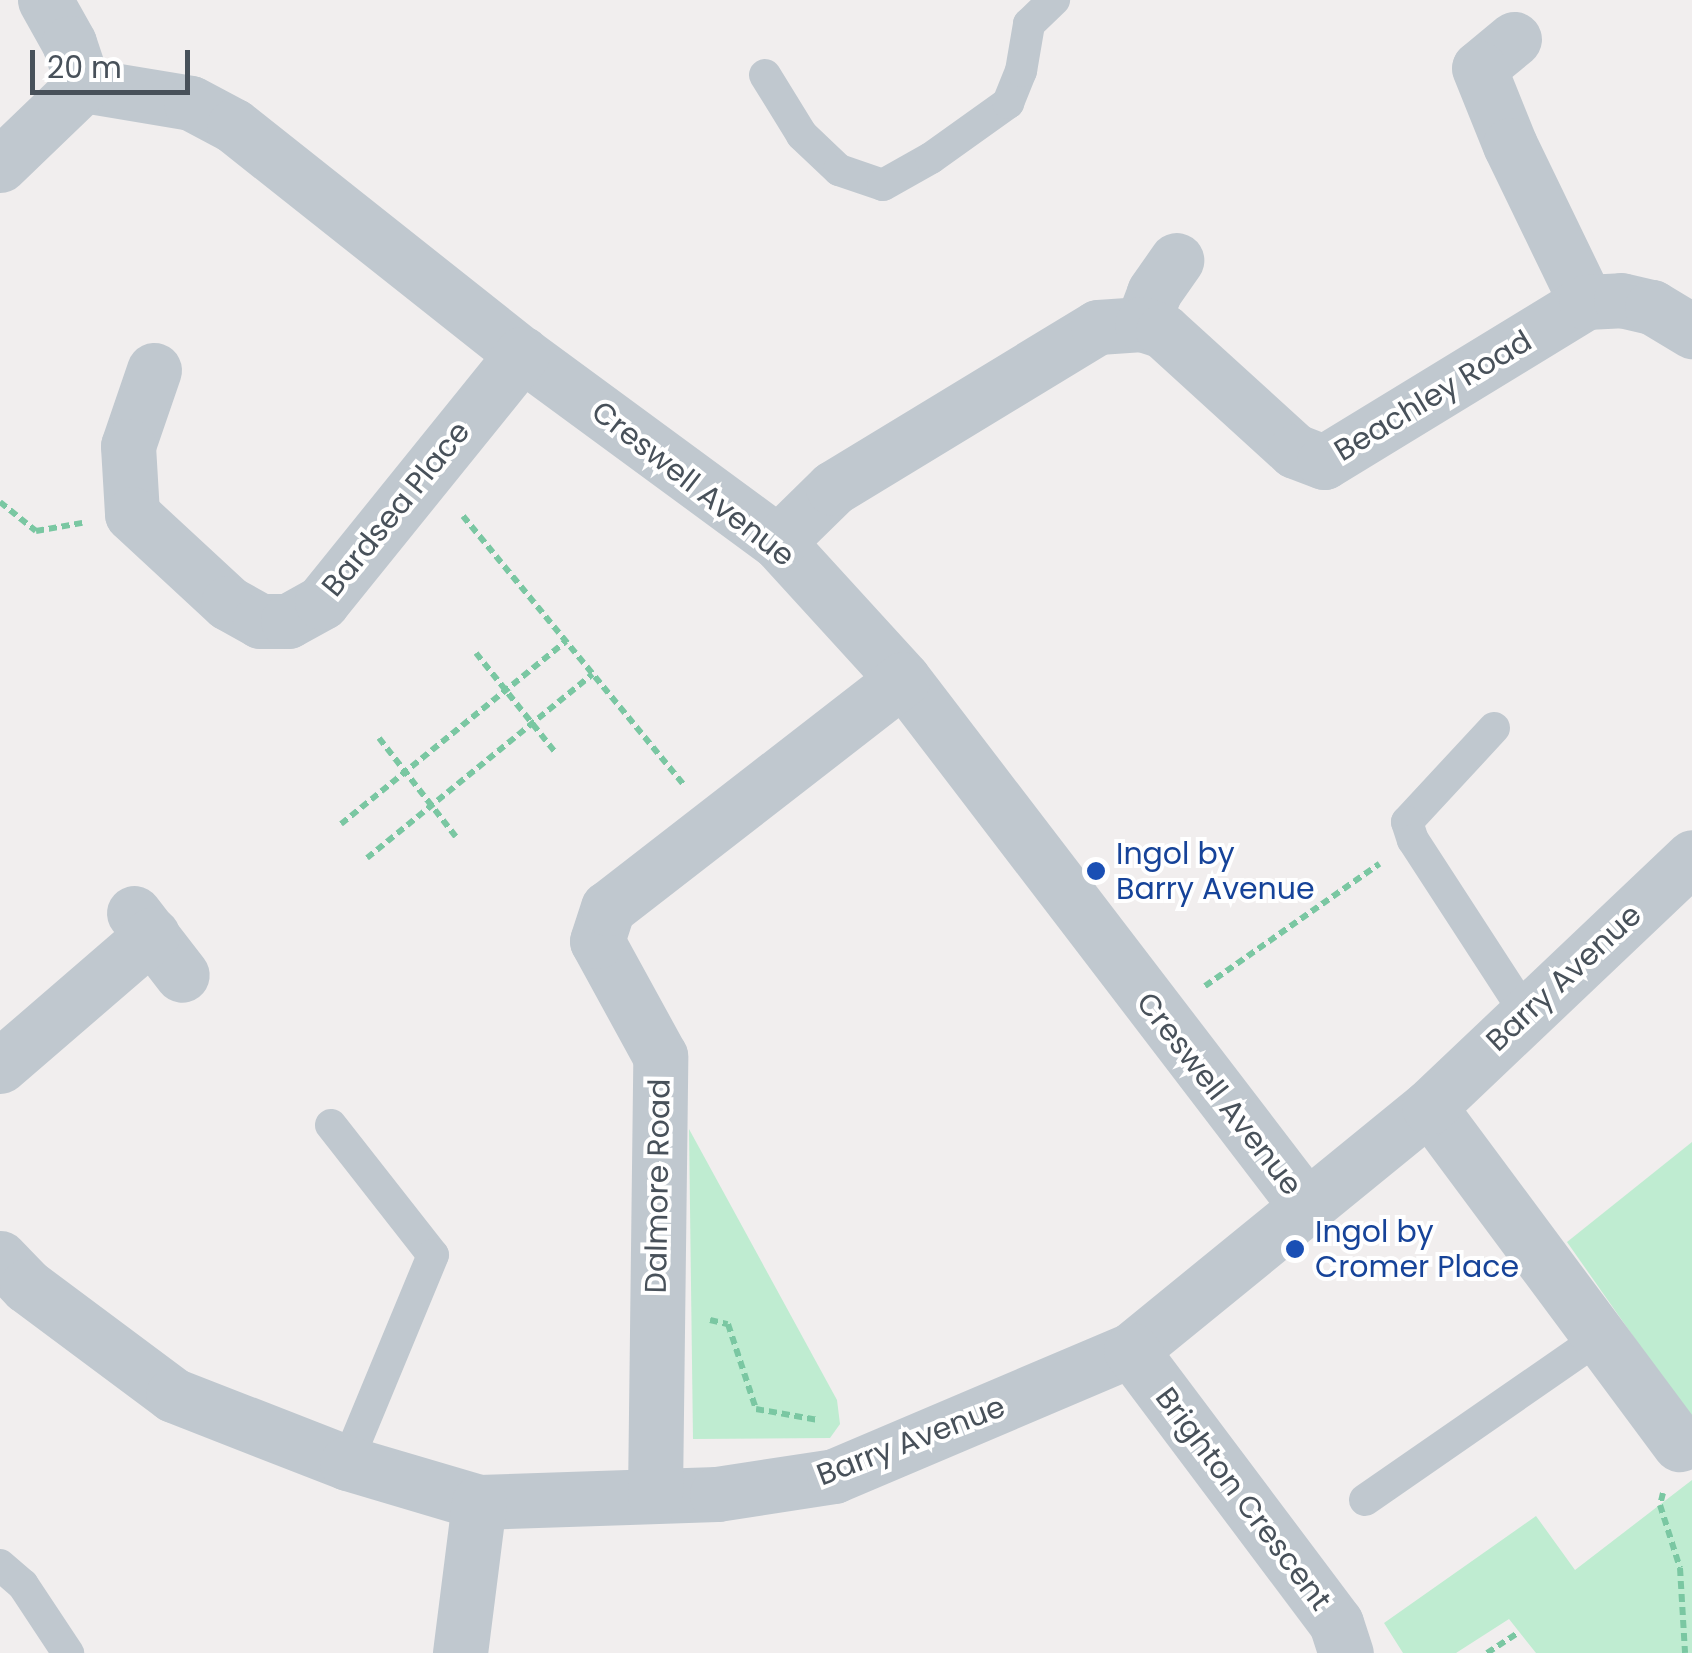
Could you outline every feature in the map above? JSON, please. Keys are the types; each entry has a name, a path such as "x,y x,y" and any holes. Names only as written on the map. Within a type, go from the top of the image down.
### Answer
{"street":[{"path":"0,165 84,85 57,5"},
{"path":"1514,38 1479,68 1510,146 1586,302 1621,300 1652,307 1692,330"},
{"name":"Creswell Avenue","path":"84,85 191,103 234,126 522,354 778,542 904,679 1306,1207"},
{"path":"778,542 834,488 1098,327 1142,324 1154,292 1176,260"},
{"name":"Beachley Road","path":"1142,324 1184,346 1295,451 1324,462 1586,302"},
{"name":"Bardsea Place","path":"132,514 228,603 260,620 288,621 322,602 522,354"},
{"path":"132,514 128,446 154,370"},
{"name":"Dalmore Road","path":"654,1495 660,1056 597,941 608,908 904,679"},
{"name":"Barry Avenue","path":"9,1288 174,1395 347,1463 479,1502 776,1487 834,1476 1131,1350 1428,1107 1692,857"},
{"path":"0,1066 156,941"},
{"path":"1428,1107 1600,1338 1686,1439"},
{"name":"Brighton Crescent","path":"1131,1350 1336,1623 1346,1653"},
{"path":"460,1653 479,1502"}],"lane":[{"path":"765,76 802,135 839,170 883,184 930,158 1008,103 1021,72 1029,24 1054,0"},
{"path":"1494,728 1407,822 1413,840 1526,1014"},
{"path":"331,1124 433,1255 347,1463"},
{"path":"1365,1500 1600,1338"},
{"path":"0,1565 24,1585 68,1653"}],"path":[{"path":"427,472 716,824"},
{"path":"0,502 36,531 132,514"},
{"path":"341,824 566,641"},
{"path":"476,653 556,752"},
{"path":"368,858 593,674"},
{"path":"379,738 456,838"},
{"path":"1163,1016 1413,840"},
{"path":"656,1304 728,1324 756,1409 840,1424 886,1457"},
{"path":"1684,1653 1680,1568 1660,1505 1686,1439"},
{"path":"1486,1653 1520,1632"}],"green space":[{"path":"689,1129 837,1400 840,1424 830,1438 693,1439"},
{"path":"1692,1142 1692,1420 1567,1242"},
{"path":"1692,1480 1692,1653 1536,1653 1509,1619 1456,1653 1403,1653 1384,1623 1536,1516 1575,1570"}],"place":[{"name":"Ingol by Barry Avenue","path":"1096,871"},
{"name":"Ingol by Cromer Place","path":"1295,1249"}]}
